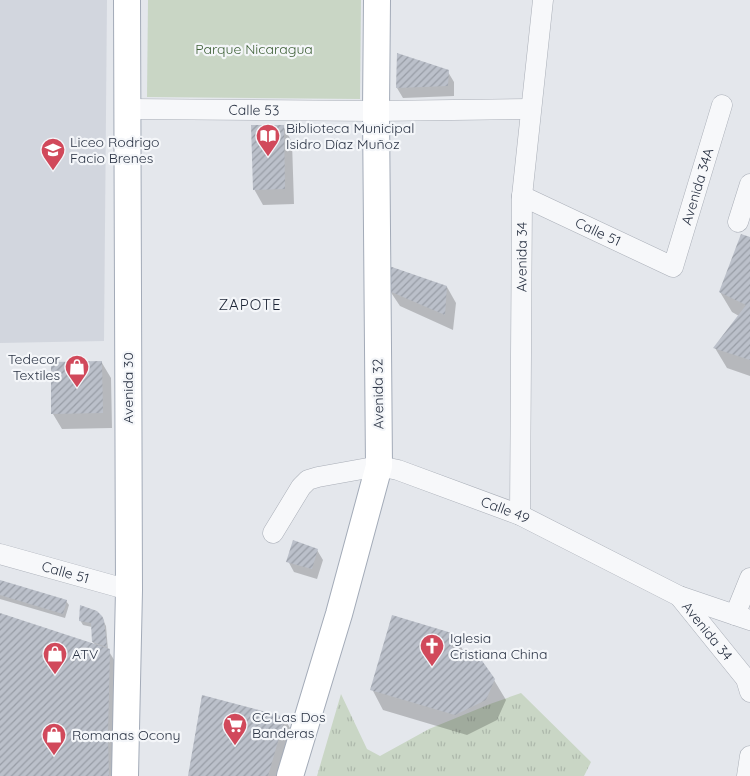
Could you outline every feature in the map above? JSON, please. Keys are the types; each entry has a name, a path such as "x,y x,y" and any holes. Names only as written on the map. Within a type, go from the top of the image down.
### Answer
{"main road":[{"name":"Avenida 30","path":"125,776 129,590 127,0"},
{"name":"Avenida 32","path":"290,776 339,614 379,466 377,0"}],"street":[{"name":"Avenida 34","path":"520,515 522,196 543,0"},
{"name":"Avenida 34A","path":"673,267 722,105"},
{"name":"Calle 53","path":"128,109 530,110"},
{"path":"738,222 750,184"},
{"name":"Calle 51","path":"522,196 673,267"},
{"name":"Calle 49","path":"273,533 301,487 308,480 379,466 398,470 520,515 678,596 742,617"},
{"name":"Calle 51","path":"0,554 129,590"},
{"path":"742,617 750,578"},
{"name":"Avenida 34","path":"678,596 746,679 750,692"},
{"path":"747,776 750,756"}],"shaded area":[{"name":"Liceo Rodrigo Facio Brenes","path":"0,0 107,0 104,341 0,343"}],"green space":[{"name":"Parque Nicaragua","path":"148,0 361,0 360,99 147,97"},
{"path":"521,693 591,762 584,776 317,776 341,694 367,749 380,756 429,729"}],"building":[{"path":"397,53 449,70 448,86 396,88"},
{"name":"Biblioteca Municipal Isidro Díaz Muñoz","path":"251,125 284,125 285,189 253,190"},
{"path":"741,234 750,237 750,360 713,348 746,305 719,292"},
{"path":"389,266 447,286 445,315 389,291"},
{"name":"Tedecor Textiles","path":"102,361 103,413 51,414 51,362"},
{"path":"293,540 318,549 312,569 286,562"},
{"path":"0,580 67,600 63,614 0,595"},
{"path":"80,605 97,611 102,616 107,647 92,642 91,623 79,621"},
{"name":"ATV","path":"0,613 110,649 109,776 0,776"},
{"name":"Iglesia Cristiana China","path":"392,615 455,634 451,647 478,655 495,679 486,700 455,715 370,690"},
{"name":"CC Las Dos Banderas","path":"202,695 285,717 268,776 188,776"}],"place":[{"name":"Biblioteca Municipal Isidro Díaz Muñoz","path":"268,157"},
{"name":"Liceo Rodrigo Facio Brenes","path":"53,171"},
{"name":"Tedecor Textiles","path":"77,388"},
{"name":"Iglesia Cristiana China","path":"432,667"},
{"name":"ATV","path":"55,675"},
{"name":"CC Las Dos Banderas","path":"235,746"},
{"name":"Romanas Ocony","path":"54,756"}],"district":[{"name":"ZAPOTE","path":"250,305"}]}
